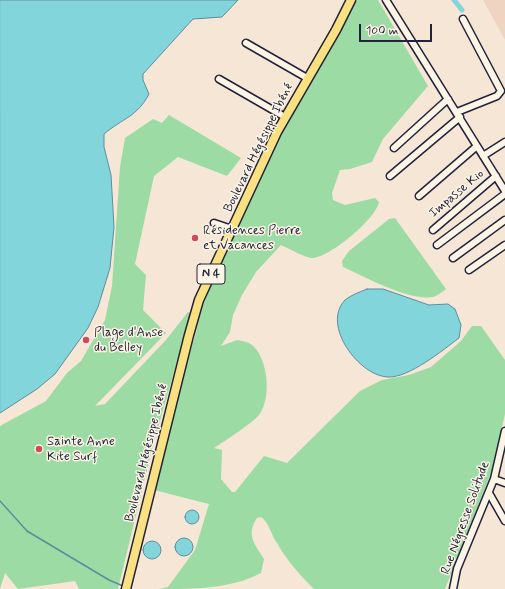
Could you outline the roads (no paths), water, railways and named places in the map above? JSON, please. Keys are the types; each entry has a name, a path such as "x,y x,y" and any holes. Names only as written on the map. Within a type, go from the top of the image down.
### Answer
{"main road":[{"name":"Boulevard Hégésippe Ibéné","path":"126,589 188,335 199,300 285,117 336,30 351,0"}],"street":[{"path":"386,0 505,191"},
{"path":"390,176 458,115 497,96 501,91 463,19"},
{"path":"246,43 307,78"},
{"path":"219,79 285,117"},
{"path":"394,148 448,99"},
{"path":"483,156 505,142"},
{"path":"419,196 477,146"},
{"name":"Impasse Kio","path":"432,230 496,176"},
{"path":"437,245 505,194"},
{"path":"453,258 505,220"},
{"path":"214,223 232,229"},
{"path":"469,270 505,245"},
{"name":"Rue Négresse Solitude","path":"453,589 457,569 494,479 505,430"},
{"path":"494,479 505,483"},
{"path":"488,493 505,520"}],"water":[{"path":"0,0 238,0 222,17 193,19 143,74 143,80 149,94 140,108 104,134 104,147 111,175 114,227 110,268 98,307 88,328 55,374 37,389 0,413"},
{"path":"367,289 383,289 429,305 448,304 455,309 461,325 459,338 435,356 406,373 388,377 377,374 366,368 355,359 340,335 338,322 339,310 345,300"},
{"path":"189,510 195,510 199,514 199,520 195,524 189,524 185,520 185,514"},
{"path":"184,538 190,541 193,547 190,553 184,556 178,553 175,547 178,541"},
{"path":"148,541 156,541 161,546 159,557 156,559 148,559 143,554 143,546"}],"waterway":[{"path":"454,0 462,10"},
{"path":"0,501 27,531 109,580 123,586"}],"place":[{"name":"Résidences Pierre et Vacances","path":"195,238"},
{"name":"Plage d'Anse du Belley","path":"86,340"},
{"name":"Sainte Anne Kite Surf","path":"39,449"}]}
